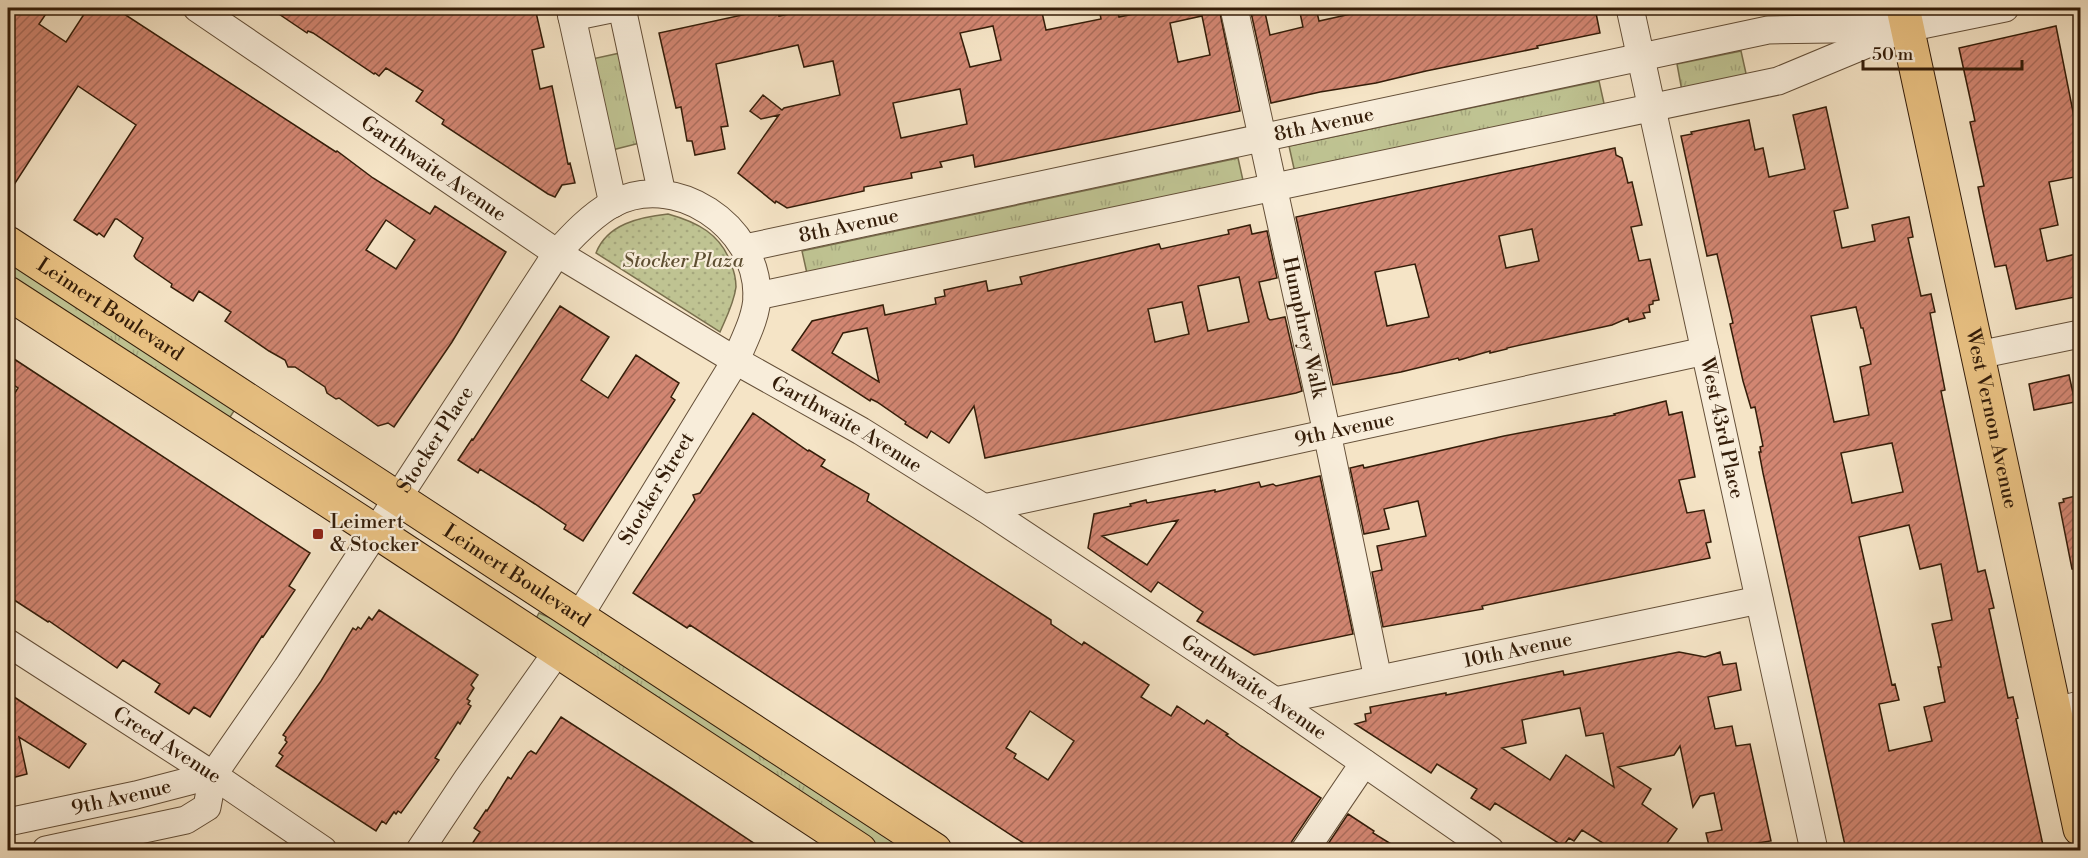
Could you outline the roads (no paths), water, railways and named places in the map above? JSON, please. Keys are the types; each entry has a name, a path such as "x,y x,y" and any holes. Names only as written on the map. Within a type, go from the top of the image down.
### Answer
{"main road":[{"name":"West Vernon Avenue","path":"1905,18 1978,355 2068,708 2080,829"},
{"name":"Leimert Boulevard","path":"8,243 287,428 398,498 935,850"},
{"name":"Leimert Boulevard","path":"8,293 860,850"}],"street":[{"name":"Garthwaite Avenue","path":"197,8 557,253 735,360 861,431 984,508 1275,701 1490,850"},
{"path":"613,204 571,12 616,8"},
{"path":"622,8 662,194"},
{"path":"1234,8 1263,137"},
{"name":"West 43rd Place","path":"1630,8 1814,850"},
{"name":"8th Avenue","path":"746,248 1768,30 2005,8"},
{"name":"8th Avenue","path":"757,296 1778,81 1905,18"},
{"name":"Humphrey Walk","path":"1263,137 1328,434 1378,679"},
{"path":"557,253 591,219 613,204 636,196 662,194 710,211 728,226 746,248 754,272 757,296 751,325 735,360"},
{"name":"Stocker Place","path":"213,775 287,668 557,253"},
{"path":"1978,355 2080,334"},
{"name":"9th Avenue","path":"984,508 1705,351"},
{"name":"Stocker Street","path":"578,618 735,360"},
{"name":"10th Avenue","path":"1275,701 1759,600"},
{"name":"Creed Avenue","path":"8,643 213,775 324,850"},
{"path":"420,850 557,652"},
{"path":"1305,850 1364,763"},
{"name":"9th Avenue","path":"8,822 136,795 213,775 207,807 186,820 46,850"}],"place":[{"name":"Leimert & Stocker","path":"318,534"}],"park label":[{"name":"Stocker Plaza","path":"683,261"}]}
